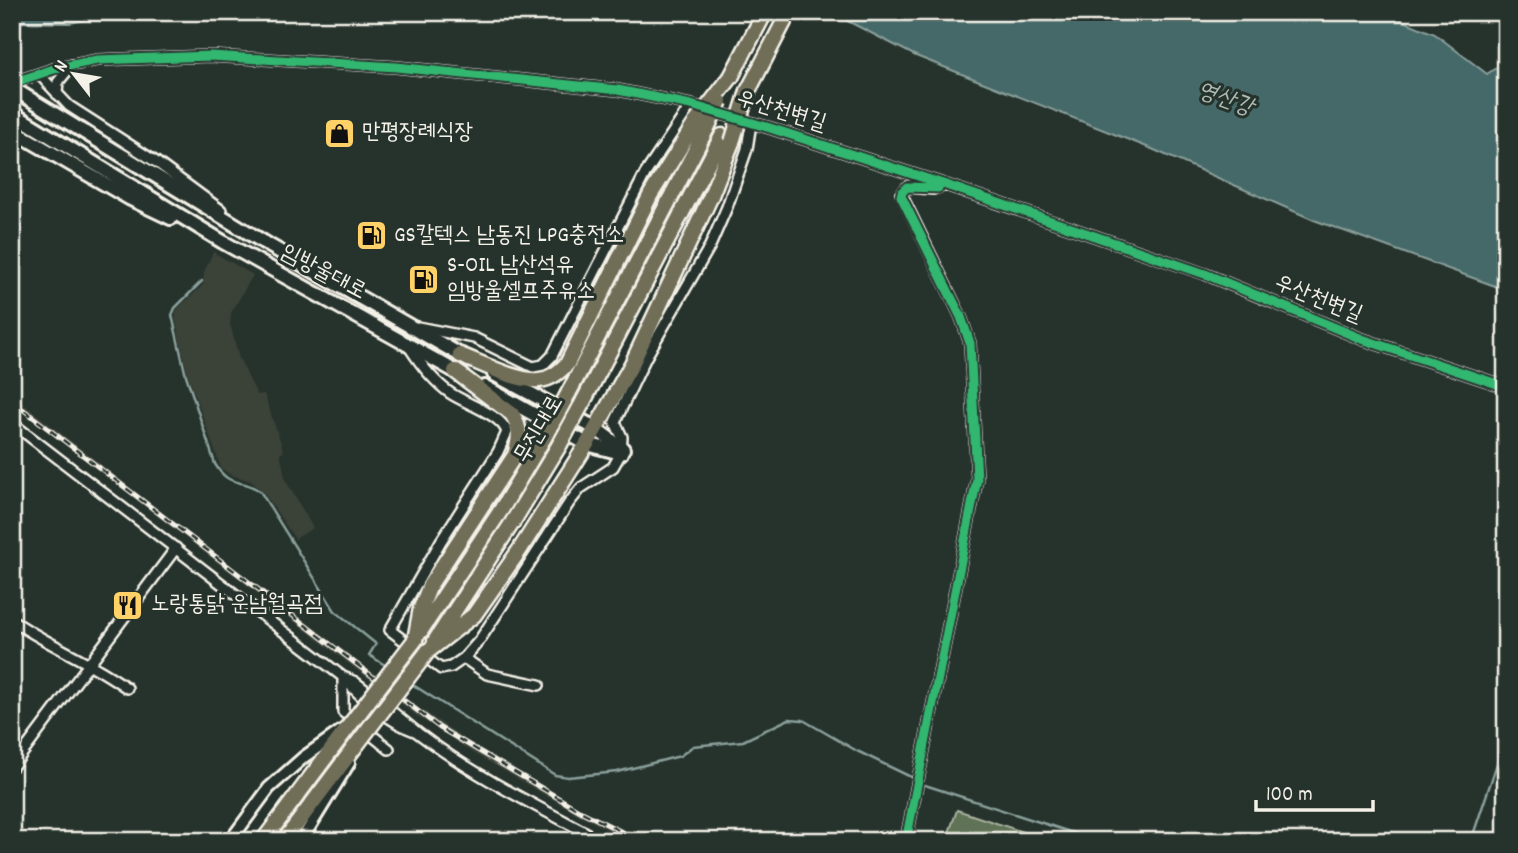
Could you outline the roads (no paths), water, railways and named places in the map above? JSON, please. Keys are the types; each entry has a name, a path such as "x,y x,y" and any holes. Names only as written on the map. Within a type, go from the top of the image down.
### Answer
{"highway":[{"path":"460,355 528,379 541,380 557,374 567,363 651,194 702,125 765,12"},
{"path":"428,650 474,615 519,551 587,444 632,364 693,233 727,139 748,91 789,12"},
{"name":"무진대로","path":"263,841 415,640 501,510 568,394 702,125"},
{"name":"무진대로","path":"284,841 428,650 512,523 560,444 727,139"},
{"path":"415,640 421,608 430,585 515,455 520,439 519,424 512,414 455,371"},
{"path":"609,404 615,422"}],"main road":[{"name":"임방울대로","path":"16,88 265,242 460,355 595,428 622,451"},
{"name":"임방울대로","path":"12,113 223,242 455,371 587,444 622,451"},
{"path":"12,130 129,198 223,242"}],"street":[{"name":"우산천변길","path":"16,88 39,74 97,60 211,55 383,66 595,87 691,106 946,185 1205,274 1362,338 1506,387"},
{"path":"58,96 58,82 72,65"},
{"path":"39,74 69,106 156,162 265,242"},
{"path":"414,327 474,338 533,367 543,365 552,356 645,174 691,106"},
{"path":"407,344 423,368 450,392 503,422 507,432 498,452 441,541 390,630 441,669 451,667 464,658 479,640 569,503 581,488 612,467 622,451 622,437 615,422 646,357 710,246 743,160 751,123"},
{"path":"906,841 977,479 970,343 961,317 901,194 907,187 933,189 946,185"},
{"path":"12,423 343,677 355,682 417,732 489,779 585,832 591,841"},
{"path":"12,767 176,548"},
{"path":"12,620 53,647 90,663 127,688"},
{"path":"464,658 487,674 539,685"},
{"path":"343,677 342,712 388,749"},
{"path":"230,841 269,788 304,757 349,726"},
{"path":"302,841 340,780 363,736"}],"water":[{"path":"12,12 122,12 70,23 12,22"},
{"name":"영산강","path":"830,12 1382,12 1435,34 1487,74 1506,61 1506,290 1314,220 1152,149 916,56"}],"waterway":[{"path":"202,281 175,308 172,315 185,372 215,464 226,477 260,491 335,611 376,644 369,655 388,667"},
{"path":"410,683 555,775 568,777 617,772 680,756 693,746 743,741 789,719 803,720 857,751 913,778"},
{"path":"1471,841 1506,737"},
{"path":"925,785 1098,841"}],"railway":[{"path":"12,401 440,728 582,812 640,841"}],"place":[{"name":"만평장례식장","path":"339,133"},
{"name":"GS칼텍스 남동진 LPG충전소","path":"371,236"},
{"name":"S-OIL 남산석유 임방울셀프주유소","path":"424,279"},
{"name":"노랑통닭 운남월곡점","path":"128,605"}]}
